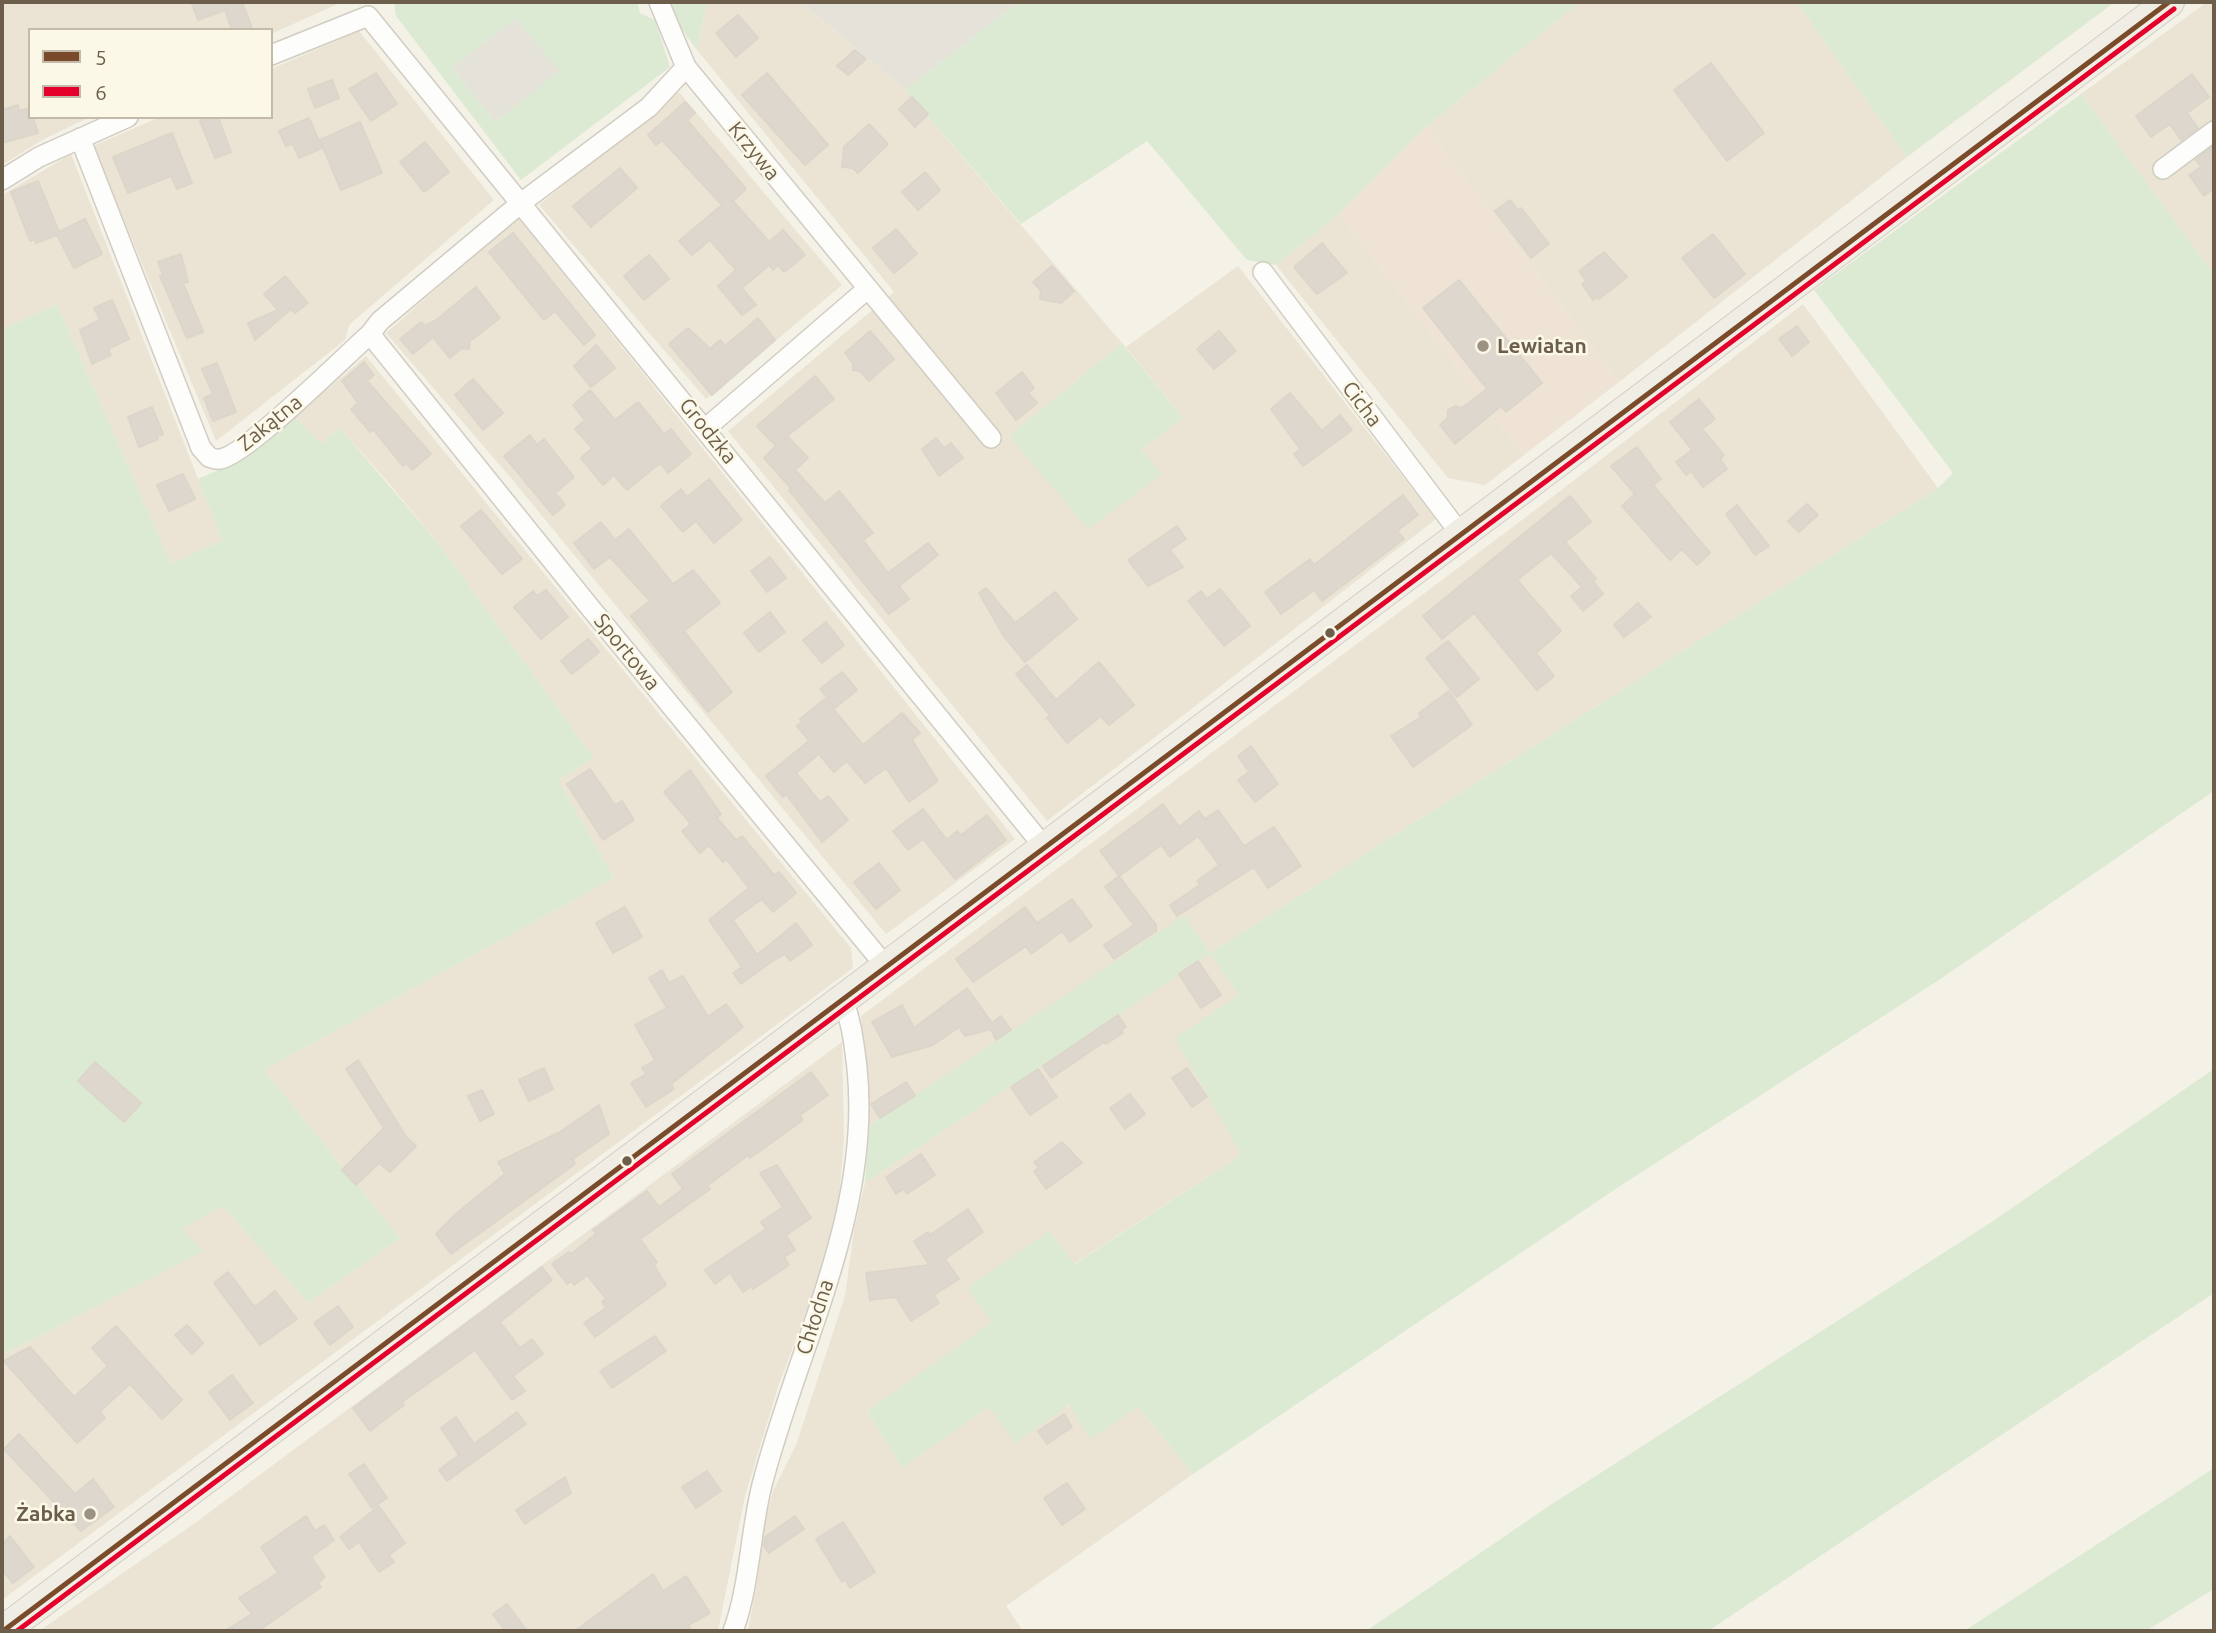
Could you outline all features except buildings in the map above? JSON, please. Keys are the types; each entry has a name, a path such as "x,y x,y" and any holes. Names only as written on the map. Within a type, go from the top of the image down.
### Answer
{"main road":[{"path":"3,1631 1462,537 2169,2"}],"street":[{"name":"Krzywa","path":"659,2 685,67 866,290 991,438"},
{"path":"273,54 370,9"},
{"name":"Grodzka","path":"370,9 521,203 1045,848"},
{"name":"Zakątna","path":"80,138 198,440 209,457 220,459 235,453 296,403 370,334 380,321 521,203 649,107 685,67"},
{"path":"2,180 39,156 123,119"},
{"path":"2163,169 2214,131"},
{"name":"Cicha","path":"1263,272 1462,537"},
{"path":"706,428 866,290"},
{"name":"Sportowa","path":"370,334 587,605 887,968"},
{"name":"Chłodna","path":"733,1631 762,1485 850,1204 859,1091 852,1024 843,1000"}],"shaded area":[{"path":"2,2 342,2 273,33 273,28 28,28 28,119 86,119 44,139 2,165"},
{"path":"707,2 801,2 905,90 1122,343 1009,436 1161,474 1141,450 1183,418 1126,347 1238,266 1436,519 1047,821 728,431 894,292 697,50"},
{"path":"801,2 1019,2 905,90"},
{"path":"1580,2 1796,2 1907,157 1619,382 1426,127"},
{"path":"2207,2 2214,2 2214,274 2081,94"},
{"path":"515,18 561,71 495,122 452,68"},
{"path":"359,31 494,200 349,325 345,340 216,441 93,146 155,119 273,119 273,68"},
{"path":"679,92 842,285 706,399 539,205"},
{"path":"1426,127 1619,382 1524,455 1339,214"},
{"path":"71,154 222,540 171,564 57,304 2,329 2,195"},
{"path":"1339,214 1524,455 1485,485 1448,478 1276,265"},
{"path":"518,217 1015,839 886,934 510,477 386,333"},
{"path":"1803,304 1938,488 1210,953 1184,916 869,1126 861,1016 1534,511"},
{"path":"366,356 851,948 853,968 2,1600 2,1355 203,1251 181,1229 223,1206 308,1303 400,1238 264,1070 614,878 558,780 594,758 438,543 387,481 340,428 321,443 295,417"},
{"path":"1210,953 1239,995 1211,1099 1241,1155 1074,1264 1049,1231 993,1322 867,1411 902,1468 990,1406 1138,1407 1193,1474 1006,1606 1023,1631 748,1631 757,1582 760,1541 773,1491 796,1445 845,1296 854,1230 865,1183"},
{"path":"842,1042 844,1139 838,1211 820,1275 778,1387 745,1496 718,1631 39,1631 195,1523"}],"green space":[{"path":"394,2 637,2 640,13 655,20 670,67 521,180 396,16","holes":["515,18 560,71 495,122 452,68"]},
{"path":"669,2 707,2 697,50 675,20"},
{"path":"1019,2 1580,2 1426,127 1339,214 1276,265 1247,260 1147,141 1021,224 905,90"},
{"path":"1796,2 2115,2 1907,157"},
{"path":"2081,94 2214,274 2214,791 1939,980 1614,1190 1193,1474 1138,1407 1090,1439 1069,1405 1015,1443 989,1407 902,1468 867,1411 992,1322 967,1288 1049,1231 1075,1264 1241,1155 1175,1038 1239,995 1210,954 865,1183 869,1126 1184,915 1210,953 1938,488 1953,473 1814,290"},
{"path":"57,304 171,564 222,540 198,479 243,459 295,417 321,443 340,428 438,543 594,758 558,780 614,878 264,1070 400,1238 308,1303 223,1206 182,1229 204,1251 2,1355 2,329"},
{"path":"1122,343 1183,418 1141,450 1162,474 1088,529 1009,436"},
{"path":"2214,1069 2214,1293 1708,1631 1366,1631 1552,1504 1990,1223"},
{"path":"2214,1468 2214,1589 2146,1631 1964,1631"}],"transit line":[{"name":"5","path":"3,1631 2169,2"},
{"name":"6","path":"17,1631 2174,9"}],"place":[{"name":"Lewiatan","path":"1483,346"},
{"name":"Żabka","path":"90,1514"}]}
